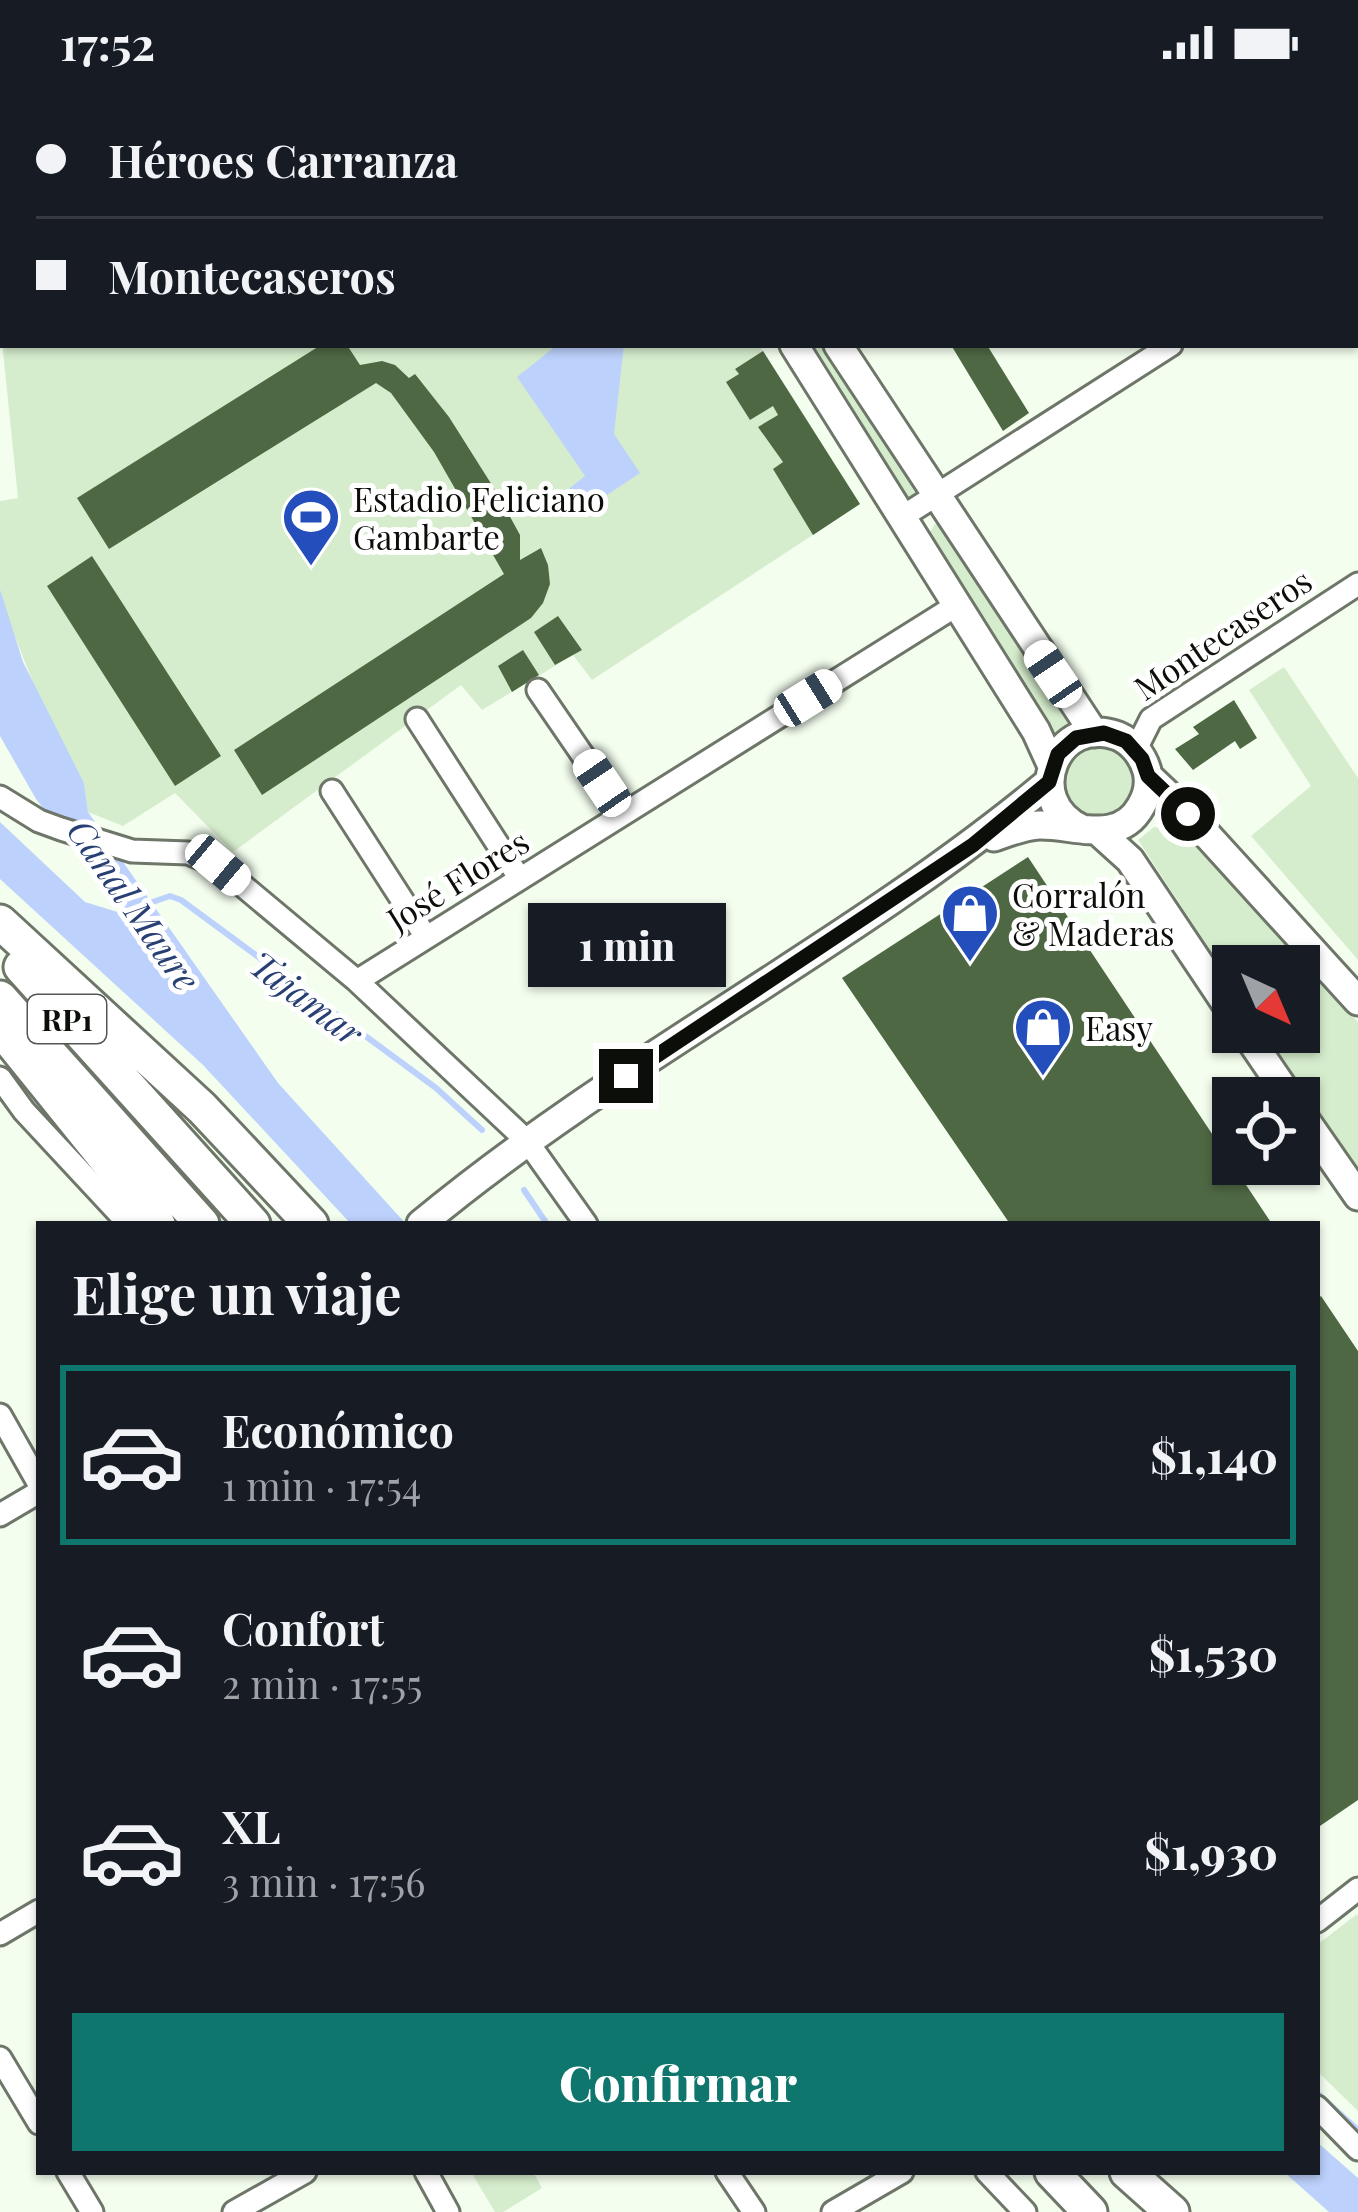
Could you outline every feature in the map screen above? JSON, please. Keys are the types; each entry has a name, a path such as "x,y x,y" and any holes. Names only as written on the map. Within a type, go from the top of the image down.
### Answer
{"highway":[{"path":"0,922 202,1108 308,1221"},
{"name":"RP1","path":"0,944 250,1221"},
{"name":"RP1","path":"0,998 199,1221"},
{"path":"0,1028 156,1221"},
{"path":"1118,2175 1153,2212"},
{"path":"1130,2175 1172,2212"}],"main road":[{"path":"796,348 1036,731 1059,813 1130,860 1212,982"},
{"path":"840,348 1094,733"},
{"path":"425,1221 527,1141 973,845 1050,774 1066,745 1094,733 1117,736 1136,749 1148,776 1358,1001"},
{"path":"973,845 1031,825 1091,830 1120,826 1136,815 1148,776"},
{"path":"1320,1141 1358,1196"}],"street":[{"path":"902,518 1166,348"},
{"name":"Montecaseros","path":"1136,749 1151,719 1358,584"},
{"name":"José Flores","path":"357,981 957,605"},
{"path":"538,690 622,814"},
{"path":"417,719 520,879"},
{"path":"332,791 426,937"},
{"path":"0,797 61,829 148,853 188,853 218,865 357,981 527,1141 584,1221"},
{"path":"3,1090 126,1221"},
{"path":"0,1415 36,1482"},
{"path":"0,1515 36,1490"},
{"path":"1320,1920 1358,1889"},
{"path":"0,1934 36,1913"},
{"path":"0,2058 36,2118"},
{"path":"1320,2110 1358,2149"},
{"path":"70,2175 92,2212"},
{"path":"234,2212 300,2175"},
{"path":"428,2175 448,2212"},
{"path":"730,2175 754,2212"},
{"path":"833,2212 897,2175"},
{"path":"990,2175 1025,2212"}],"green space":[{"path":"3,348 761,348 860,504 592,680 573,655 482,710 461,685 233,852 175,793 123,826 88,812 84,783 43,708 0,589 0,501 18,498"},
{"path":"809,348 834,348 919,492 909,497"},
{"path":"935,524 942,524 1074,723 1054,737 933,542 930,532"},
{"path":"1284,667 1358,778 1358,960 1251,836 1311,786 1249,690"},
{"path":"1099,746 1125,756 1135,782 1125,808 1099,818 1073,808 1063,782 1073,756"},
{"path":"1154,827 1178,831 1287,945 1212,945 1212,953 1138,840"},
{"path":"1320,981 1358,1022 1358,1175 1320,1117 1320,1077 1294,1077 1278,1053 1320,1053"},
{"path":"1357,1914 1358,2111 1320,2074 1320,1943"},
{"path":"473,2175 535,2175 542,2188 503,2212 495,2212"}],"water":[{"path":"553,348 624,348 614,434 640,473 580,513 565,492 585,476 517,377"},
{"name":"Canal Maure","path":"0,589 23,662 84,783 88,812 278,1083 403,1221 348,1221 203,1065 0,879 0,822 85,902 124,914 36,799 0,736"},
{"path":"1320,2145 1358,2178 1358,2212 1329,2212 1287,2175 1320,2175"}],"building":[{"path":"316,348 349,348 360,365 382,361 409,378 415,374 497,493 520,535 520,560 541,548 550,584 531,618 262,795 234,750 504,574 434,452 391,393 376,383 109,549 77,498"},
{"path":"953,348 989,348 1029,413 1003,431"},
{"path":"763,351 860,504 813,535 773,469 783,462 758,427 778,415 773,406 750,420 726,382 739,374 735,369"},
{"path":"92,556 221,756 175,786 47,586"},
{"path":"558,616 582,650 555,665 534,632"},
{"path":"523,650 539,675 512,692 498,666"},
{"path":"1234,700 1257,738 1240,749 1235,741 1193,770 1175,749 1199,734 1193,727"},
{"name":"Easy","path":"1028,857 1212,1134 1212,1185 1246,1185 1270,1221 1008,1221 842,978"},
{"path":"1320,1297 1358,1351 1358,1800 1320,1826"}],"waterway":[{"name":"Tajamar","path":"144,905 170,896 181,900 436,1088 482,1130"},
{"name":"Tajamar","path":"524,1190 545,1221"},
{"name":"Tajamar","path":"1320,2096 1358,2130"}],"place":[{"name":"Estadio Feliciano Gambarte","path":"311,568"},
{"name":"Corralón & Maderas","path":"970,964"},
{"name":"Easy","path":"1043,1078"}],"route":[{"path":"626,1076 973,845 1049,782 1058,754 1076,738 1104,733 1126,741 1136,749 1148,776 1188,814"}]}
